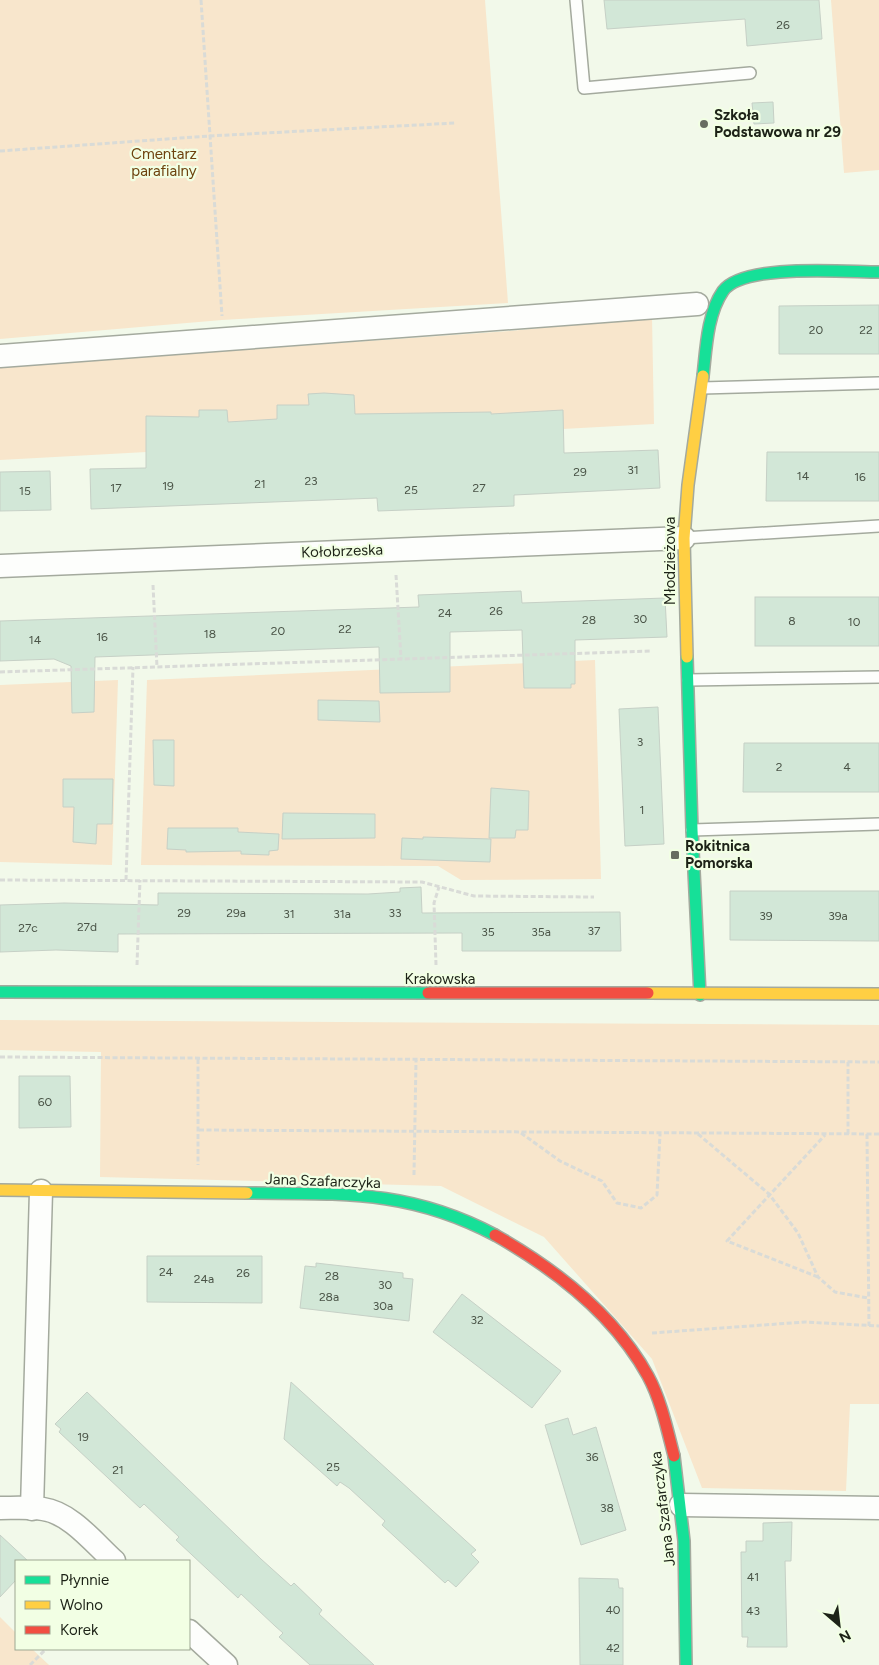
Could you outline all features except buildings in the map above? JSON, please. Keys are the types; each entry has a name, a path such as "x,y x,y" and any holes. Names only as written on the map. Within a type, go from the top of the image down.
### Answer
{"street":[{"name":"Młodzieżowa","path":"700,995 692,830 684,538 685,508 714,314 722,292 734,280 769,273 879,272"},
{"path":"0,356 696,304"},
{"name":"Kołobrzeska","path":"0,566 152,558 684,538"},
{"name":"Krakowska","path":"0,992 137,994 879,994"},
{"name":"Jana Szafarczyka","path":"0,1190 198,1194 344,1194 389,1198 414,1203 486,1230 520,1250 568,1284 627,1343 650,1385 667,1430 677,1472 686,1558 686,1665"},
{"path":"32,1509 41,1191"},
{"path":"681,1504 879,1508"},
{"path":"0,1508 32,1509 59,1513 73,1523 113,1560"},
{"path":"190,1632 226,1665"}],"lane":[{"path":"576,0 584,88 750,73"},
{"path":"702,388 879,383"},
{"path":"684,538 879,526"},
{"path":"687,680 879,677"},
{"path":"692,830 879,824"}],"path":[{"path":"201,0 224,339"},
{"path":"0,151 209,136 455,123"},
{"path":"395,549 401,659"},
{"path":"152,558 157,667"},
{"path":"0,672 651,651"},
{"path":"126,880 133,667"},
{"path":"0,880 422,882 474,896 594,897"},
{"path":"137,994 140,880"},
{"path":"436,994 434,903 440,887"},
{"path":"0,1057 879,1062"},
{"path":"198,1058 198,1194"},
{"path":"414,1203 416,1060"},
{"path":"848,1062 848,1134"},
{"path":"199,1130 879,1134"},
{"path":"521,1133 560,1161 602,1181 617,1203 641,1208 657,1195 660,1134"},
{"path":"698,1134 769,1194 798,1233 818,1277"},
{"path":"825,1134 727,1241 818,1277 835,1292 868,1298"},
{"path":"867,1134 869,1326"},
{"path":"627,1343 642,1334 805,1322 879,1326"},
{"path":"30,1665 45,1650"}],"green space":[{"name":"Cmentarz parafialny","path":"0,0 485,0 508,303 222,320 0,339"},
{"path":"831,0 879,0 879,170 844,173"},
{"path":"652,317 654,424 0,460 0,367 510,331"},
{"path":"595,660 601,879 461,880 438,866 141,865 147,680"},
{"path":"118,680 112,865 0,862 0,685"},
{"path":"0,1020 879,1025 879,1404 850,1404 846,1491 702,1488 652,1359 544,1237 441,1186 100,1177 101,1052 0,1050"},
{"path":"0,1617 15,1632 15,1650 33,1650 49,1665 0,1665"}],"traffic: fast":[{"path":"703,376 710,321 723,291 734,282 751,276 796,271 879,272"},
{"path":"687,657 692,830 700,995"},
{"path":"0,992 428,993"},
{"path":"247,1193 374,1197 433,1209 495,1235"},
{"path":"674,1456 684,1541 686,1665"}],"traffic: slow":[{"path":"687,657 684,538 688,485 703,376"},
{"path":"648,993 879,994"},
{"path":"0,1190 247,1193"}],"traffic: jam":[{"path":"428,993 648,993"},
{"path":"495,1235 561,1278 600,1313 618,1333 634,1354 653,1385 674,1456"}],"place":[{"name":"Szkoła Podstawowa nr 29","path":"704,124"},
{"name":"Rokitnica Pomorska","path":"675,855"}]}
